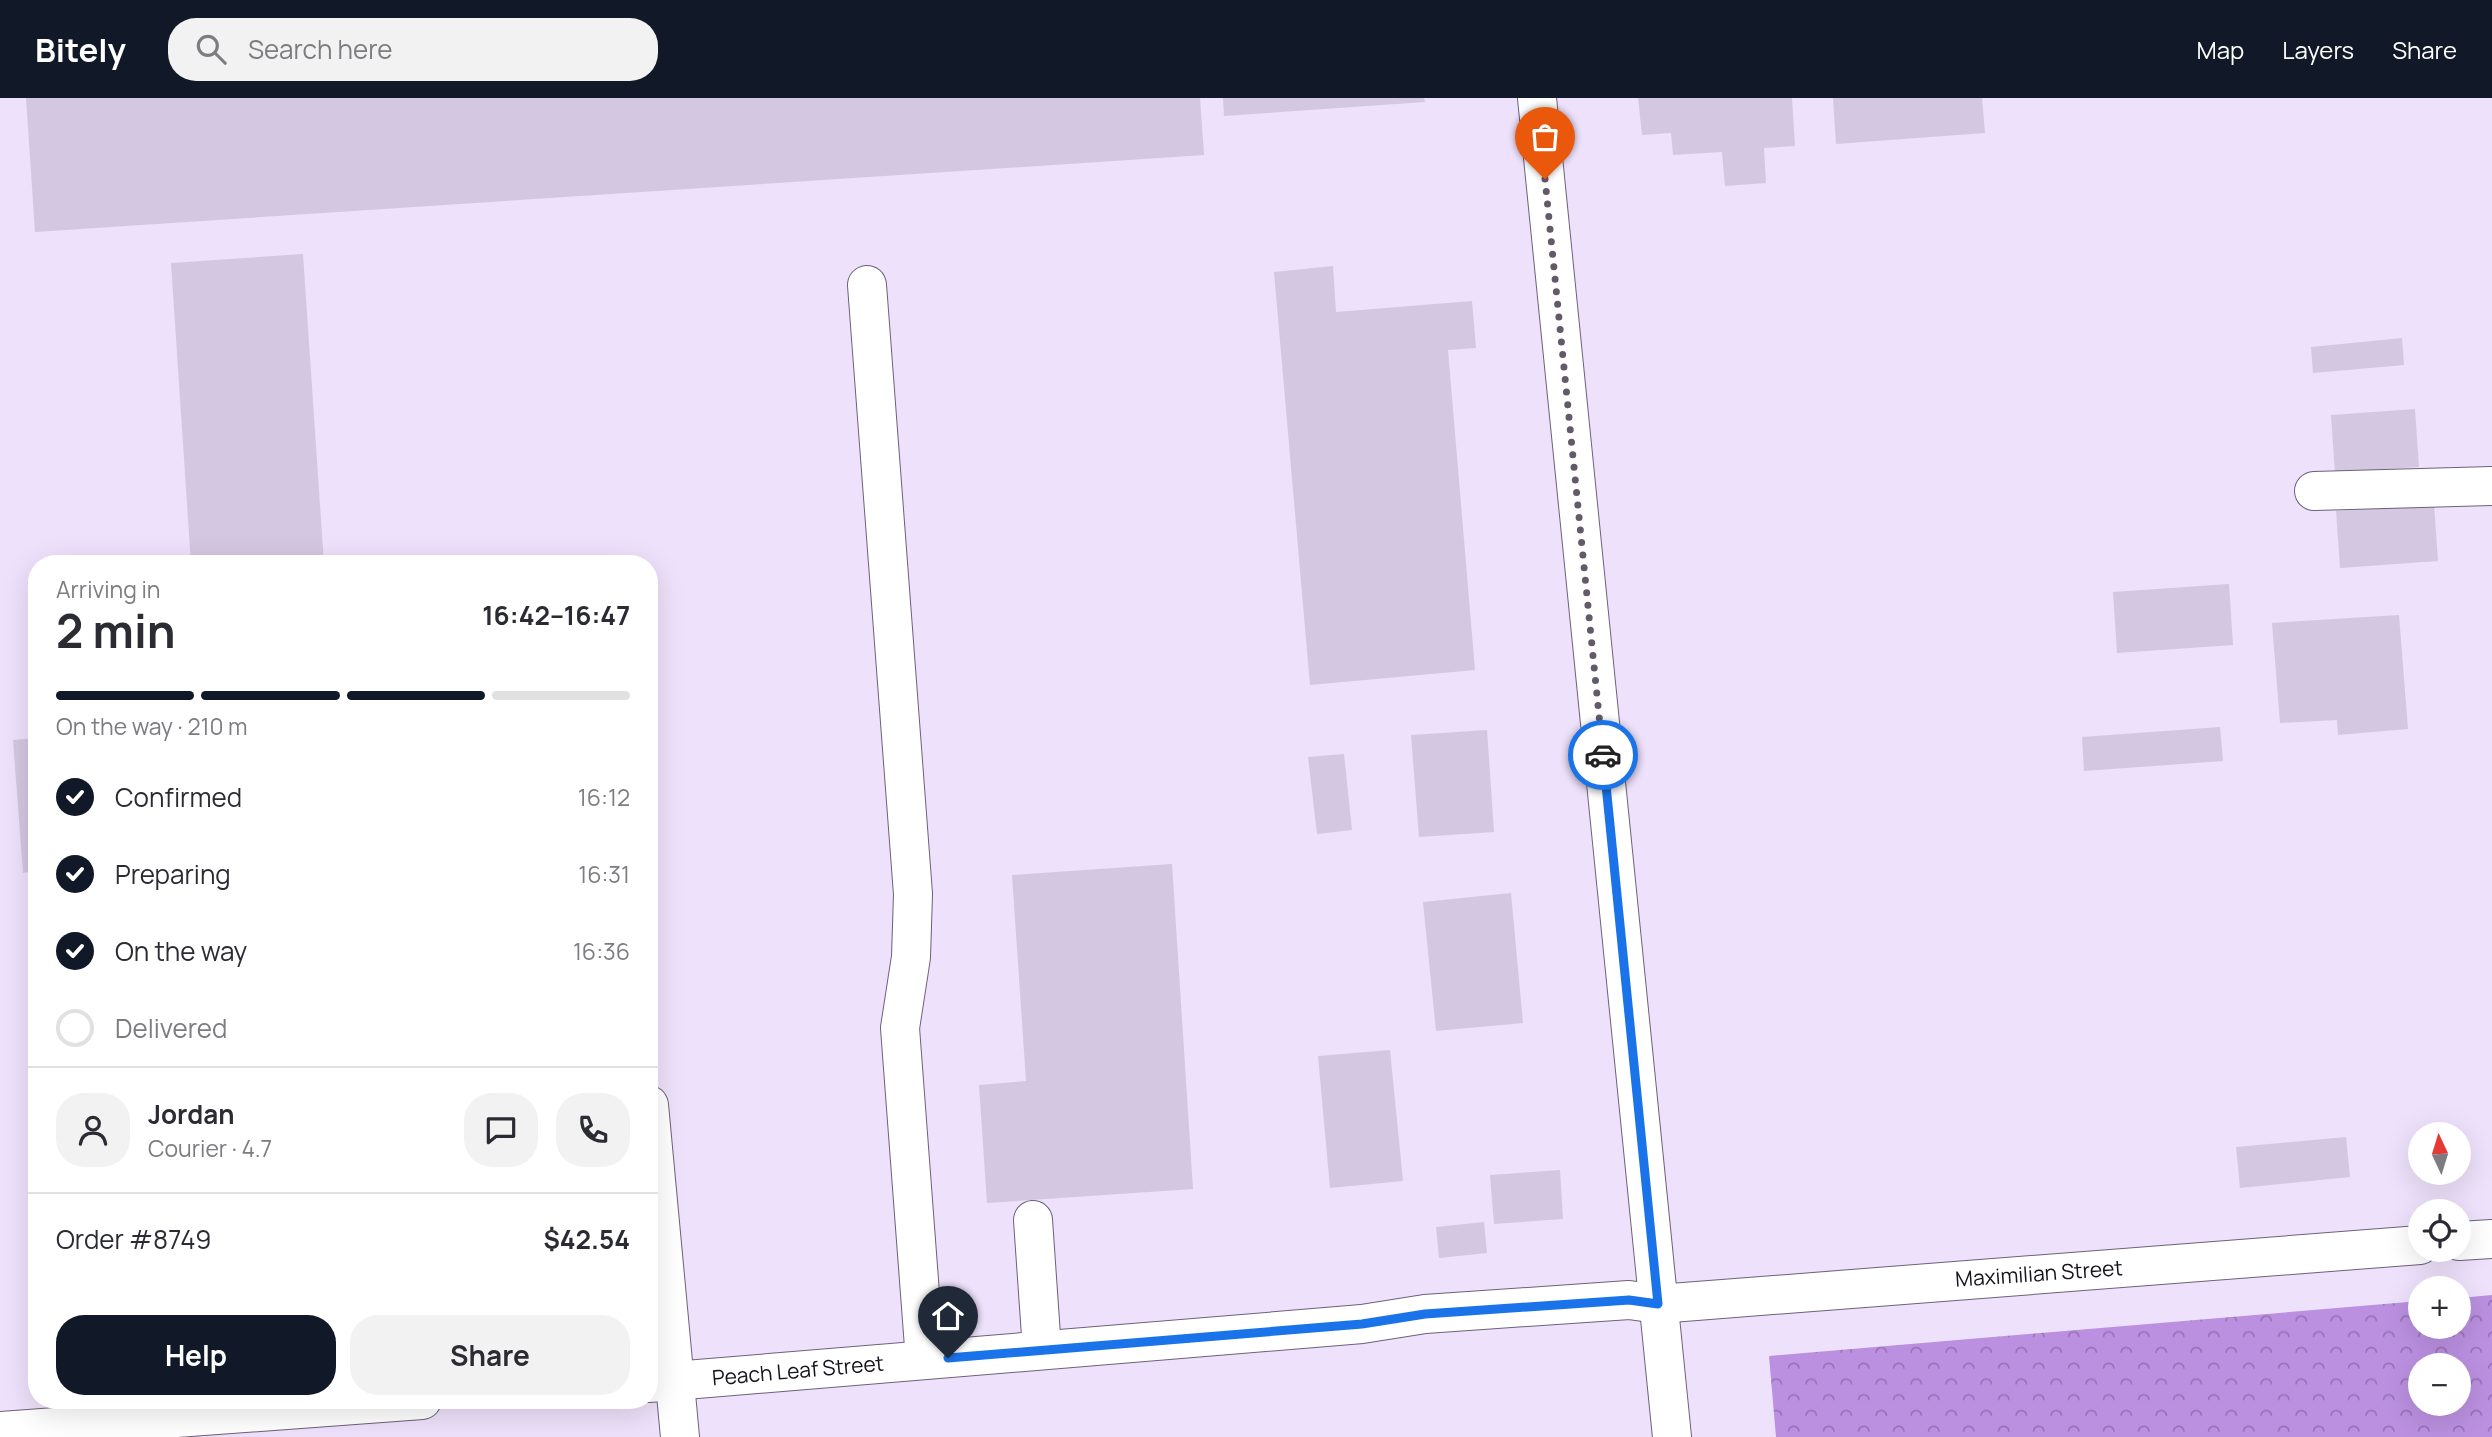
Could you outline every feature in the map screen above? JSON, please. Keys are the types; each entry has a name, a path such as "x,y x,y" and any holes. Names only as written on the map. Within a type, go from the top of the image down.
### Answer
{"street":[{"path":"1537,98 1672,1437"},
{"path":"867,285 913,894 911,957 900,1028 925,1360"},
{"path":"2314,491 2492,486"},
{"path":"1033,1220 1042,1350"},
{"path":"2471,1240 2492,1239"},
{"name":"Maximilian Street","path":"1658,1304 2408,1245"},
{"path":"658,1297 662,1382 680,1437"},
{"name":"Peach Leaf Street","path":"662,1382 1362,1324 1425,1314 1629,1300 1658,1304"},
{"path":"0,1431 298,1409"}],"green space":[{"path":"2492,1295 2492,1437 1776,1437 1769,1356 2408,1302 2408,1339 2471,1339 2471,1297"}],"building":[{"path":"26,98 1200,98 1204,155 35,232"},
{"path":"1223,98 1424,98 1425,102 1224,116"},
{"path":"1638,98 1792,98 1795,146 1764,148 1766,183 1725,186 1722,152 1673,155 1671,133 1642,135"},
{"path":"1833,98 1982,98 1985,133 1836,144"},
{"path":"303,254 323,555 190,555 171,263"},
{"path":"1333,266 1336,312 1472,301 1476,348 1448,350 1475,670 1310,685 1274,272"},
{"path":"2402,338 2404,365 2313,373 2311,347"},
{"path":"2415,409 2419,467 2335,473 2331,415"},
{"path":"2434,504 2438,561 2340,568 2336,511"},
{"path":"2229,584 2233,645 2117,653 2113,592"},
{"path":"2399,615 2408,729 2338,735 2337,720 2280,723 2272,623"},
{"path":"2220,727 2223,761 2084,771 2082,737"},
{"path":"1487,730 1494,832 1419,837 1411,735"},
{"path":"28,739 28,872 23,873 13,740"},
{"path":"1344,754 1352,830 1317,834 1308,757"},
{"path":"1172,864 1193,1189 987,1203 979,1085 1026,1081 1012,875"},
{"path":"1511,893 1523,1023 1436,1031 1423,902"},
{"path":"1390,1050 1403,1181 1330,1188 1318,1056"},
{"path":"2346,1137 2350,1177 2240,1188 2236,1147"},
{"path":"1560,1170 1563,1219 1494,1224 1490,1175"},
{"path":"1484,1222 1487,1253 1439,1258 1436,1227"}],"way so far":[{"path":"1545,179 1603,755"}],"route":[{"path":"948,1358 1362,1324 1425,1314 1629,1300 1658,1304 1603,755"}]}
